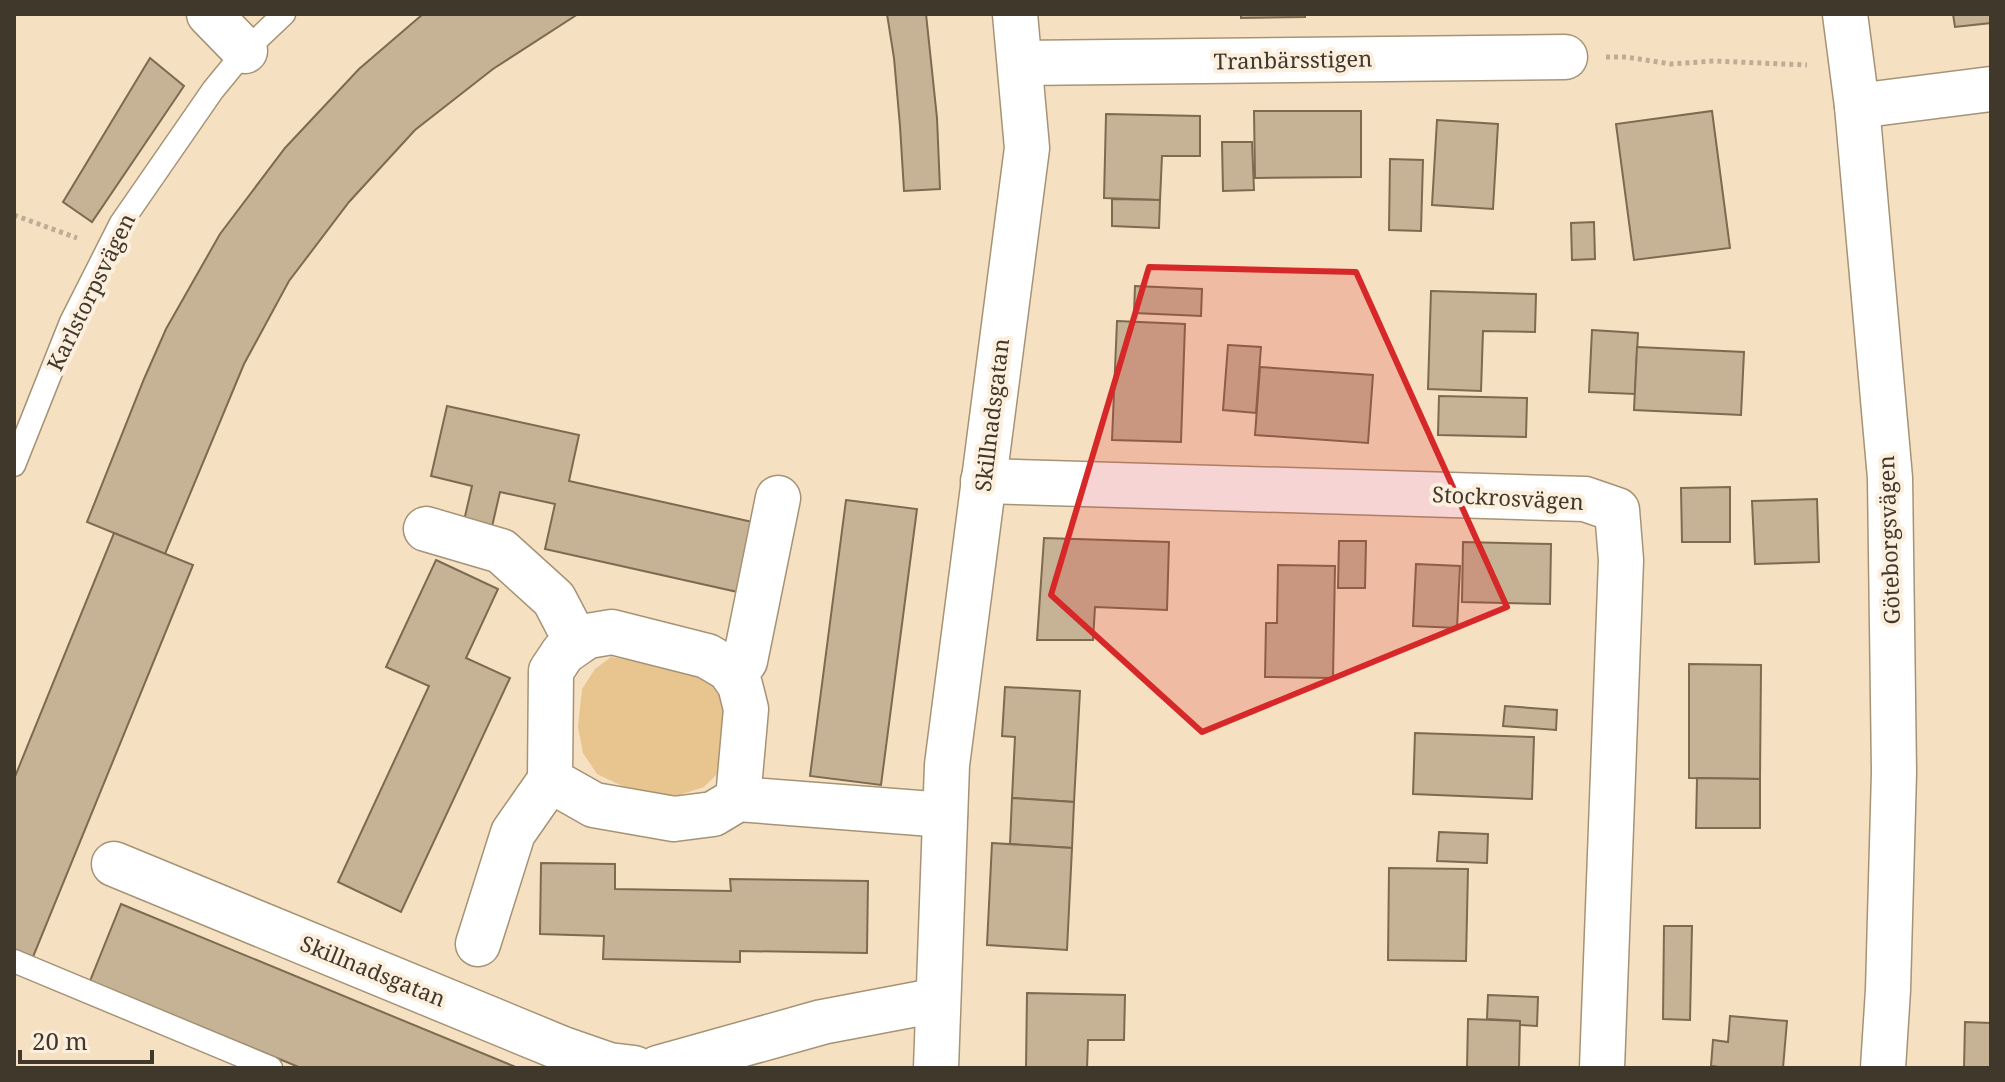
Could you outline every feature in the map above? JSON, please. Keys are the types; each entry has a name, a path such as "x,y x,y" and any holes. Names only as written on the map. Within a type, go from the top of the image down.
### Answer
{"street":[{"path":"209,14 245,51"},
{"name":"Skillnadsgatan","path":"936,1068 947,765 1027,148 1015,14"},
{"name":"Göteborgsvägen","path":"1845,14 1890,478 1894,772 1883,1068"},
{"name":"Tranbärsstigen","path":"1021,63 1565,57"},
{"path":"1854,86 1991,89"},
{"name":"Stockrosvägen","path":"983,481 1585,499 1617,510 1621,560 1602,1068"},
{"path":"733,674 745,661 778,498"},
{"path":"426,529 501,551 554,599 577,643"},
{"path":"478,944 513,833 550,780 551,671 563,653 588,636 612,632 707,656 729,669 740,685 746,709 738,799"},
{"path":"550,780 594,805 674,819 713,814 738,799 945,815"},
{"name":"Skillnadsgatan","path":"114,864 563,1049 609,1065 634,1068"},
{"path":"658,1068 822,1022 938,1000"}],"lane":[{"name":"Karlstorpsvägen","path":"14,465 71,322 121,223 213,90 245,51 284,14"},
{"path":"14,961 271,1068"}],"path":[{"path":"1565,57 1626,57 1671,64 1714,61 1854,86"},
{"path":"14,215 108,249"}],"highlighted area":[{"path":"1149,267 1356,272 1507,607 1202,732 1051,595"}],"shaded area":[{"path":"611,657 711,678 729,711 719,772 704,787 676,796 633,791 597,774 583,753 578,727 582,689 595,669"}],"building":[{"path":"423,14 578,14 493,69 415,130 349,202 289,281 244,364 165,554 87,522 166,329 220,234 285,148 359,69"},
{"path":"887,14 926,14 937,118 940,189 904,191 894,58"},
{"path":"1241,14 1305,14 1305,17 1241,18"},
{"path":"1953,14 1991,14 1991,23 1955,27"},
{"path":"150,58 184,86 92,222 63,202"},
{"path":"1254,111 1361,111 1361,177 1255,178"},
{"path":"1712,111 1730,248 1634,260 1616,124"},
{"path":"1106,114 1200,116 1200,156 1162,156 1160,200 1104,198"},
{"path":"1437,120 1498,124 1493,209 1432,205"},
{"path":"1222,142 1252,142 1254,190 1223,191"},
{"path":"1390,159 1423,160 1421,231 1389,230"},
{"path":"1112,199 1160,200 1159,228 1112,226"},
{"path":"1594,222 1595,259 1572,260 1571,223"},
{"path":"1135,286 1202,289 1201,316 1134,313"},
{"path":"1431,291 1536,294 1535,332 1483,331 1481,391 1428,389"},
{"path":"1117,321 1185,324 1181,442 1112,440"},
{"path":"1592,330 1638,333 1635,394 1589,392"},
{"path":"1228,345 1261,347 1256,413 1223,410"},
{"path":"1637,347 1744,352 1741,415 1634,410"},
{"path":"1260,367 1373,375 1368,443 1255,435"},
{"path":"1439,396 1527,398 1526,437 1438,435"},
{"path":"447,406 579,435 569,481 757,523 742,593 545,549 555,504 500,492 491,531 463,525 472,486 431,476"},
{"path":"1730,487 1730,542 1682,542 1681,488"},
{"path":"1817,499 1819,562 1755,564 1752,501"},
{"path":"846,500 917,509 881,785 810,776"},
{"path":"114,533 193,565 33,957 14,949 14,779"},
{"path":"1044,538 1169,542 1167,610 1095,607 1093,640 1037,640"},
{"path":"1339,541 1366,541 1365,588 1338,588"},
{"path":"1463,542 1551,544 1550,604 1462,602"},
{"path":"436,560 498,589 466,658 510,678 401,912 338,882 429,686 386,667"},
{"path":"1416,564 1460,566 1457,628 1413,626"},
{"path":"1278,565 1335,566 1333,678 1265,677 1266,623 1277,623"},
{"path":"1689,664 1761,665 1760,779 1689,778"},
{"path":"1005,687 1080,691 1074,802 1012,798 1015,737 1002,736"},
{"path":"1505,706 1557,710 1556,730 1503,726"},
{"path":"1415,733 1534,737 1532,799 1413,794"},
{"path":"1697,778 1760,779 1760,828 1696,828"},
{"path":"1012,798 1074,802 1072,848 1010,844"},
{"path":"1439,832 1488,834 1487,863 1437,861"},
{"path":"992,843 1072,848 1067,950 987,945"},
{"path":"541,863 615,864 615,889 731,891 730,879 868,881 867,953 740,951 740,962 603,959 604,936 540,934"},
{"path":"1389,868 1468,869 1466,961 1388,960"},
{"path":"121,904 518,1068 301,1068 90,981"},
{"path":"1664,926 1692,926 1690,1020 1663,1019"},
{"path":"1027,993 1125,995 1124,1040 1088,1040 1087,1068 1026,1068"},
{"path":"1488,995 1538,997 1537,1026 1520,1025 1520,1021 1487,1019"},
{"path":"1730,1016 1787,1021 1783,1068 1711,1066 1713,1040 1728,1042"},
{"path":"1468,1019 1520,1021 1519,1068 1467,1068"},
{"path":"1965,1022 1991,1023 1991,1068 1964,1068"}]}
